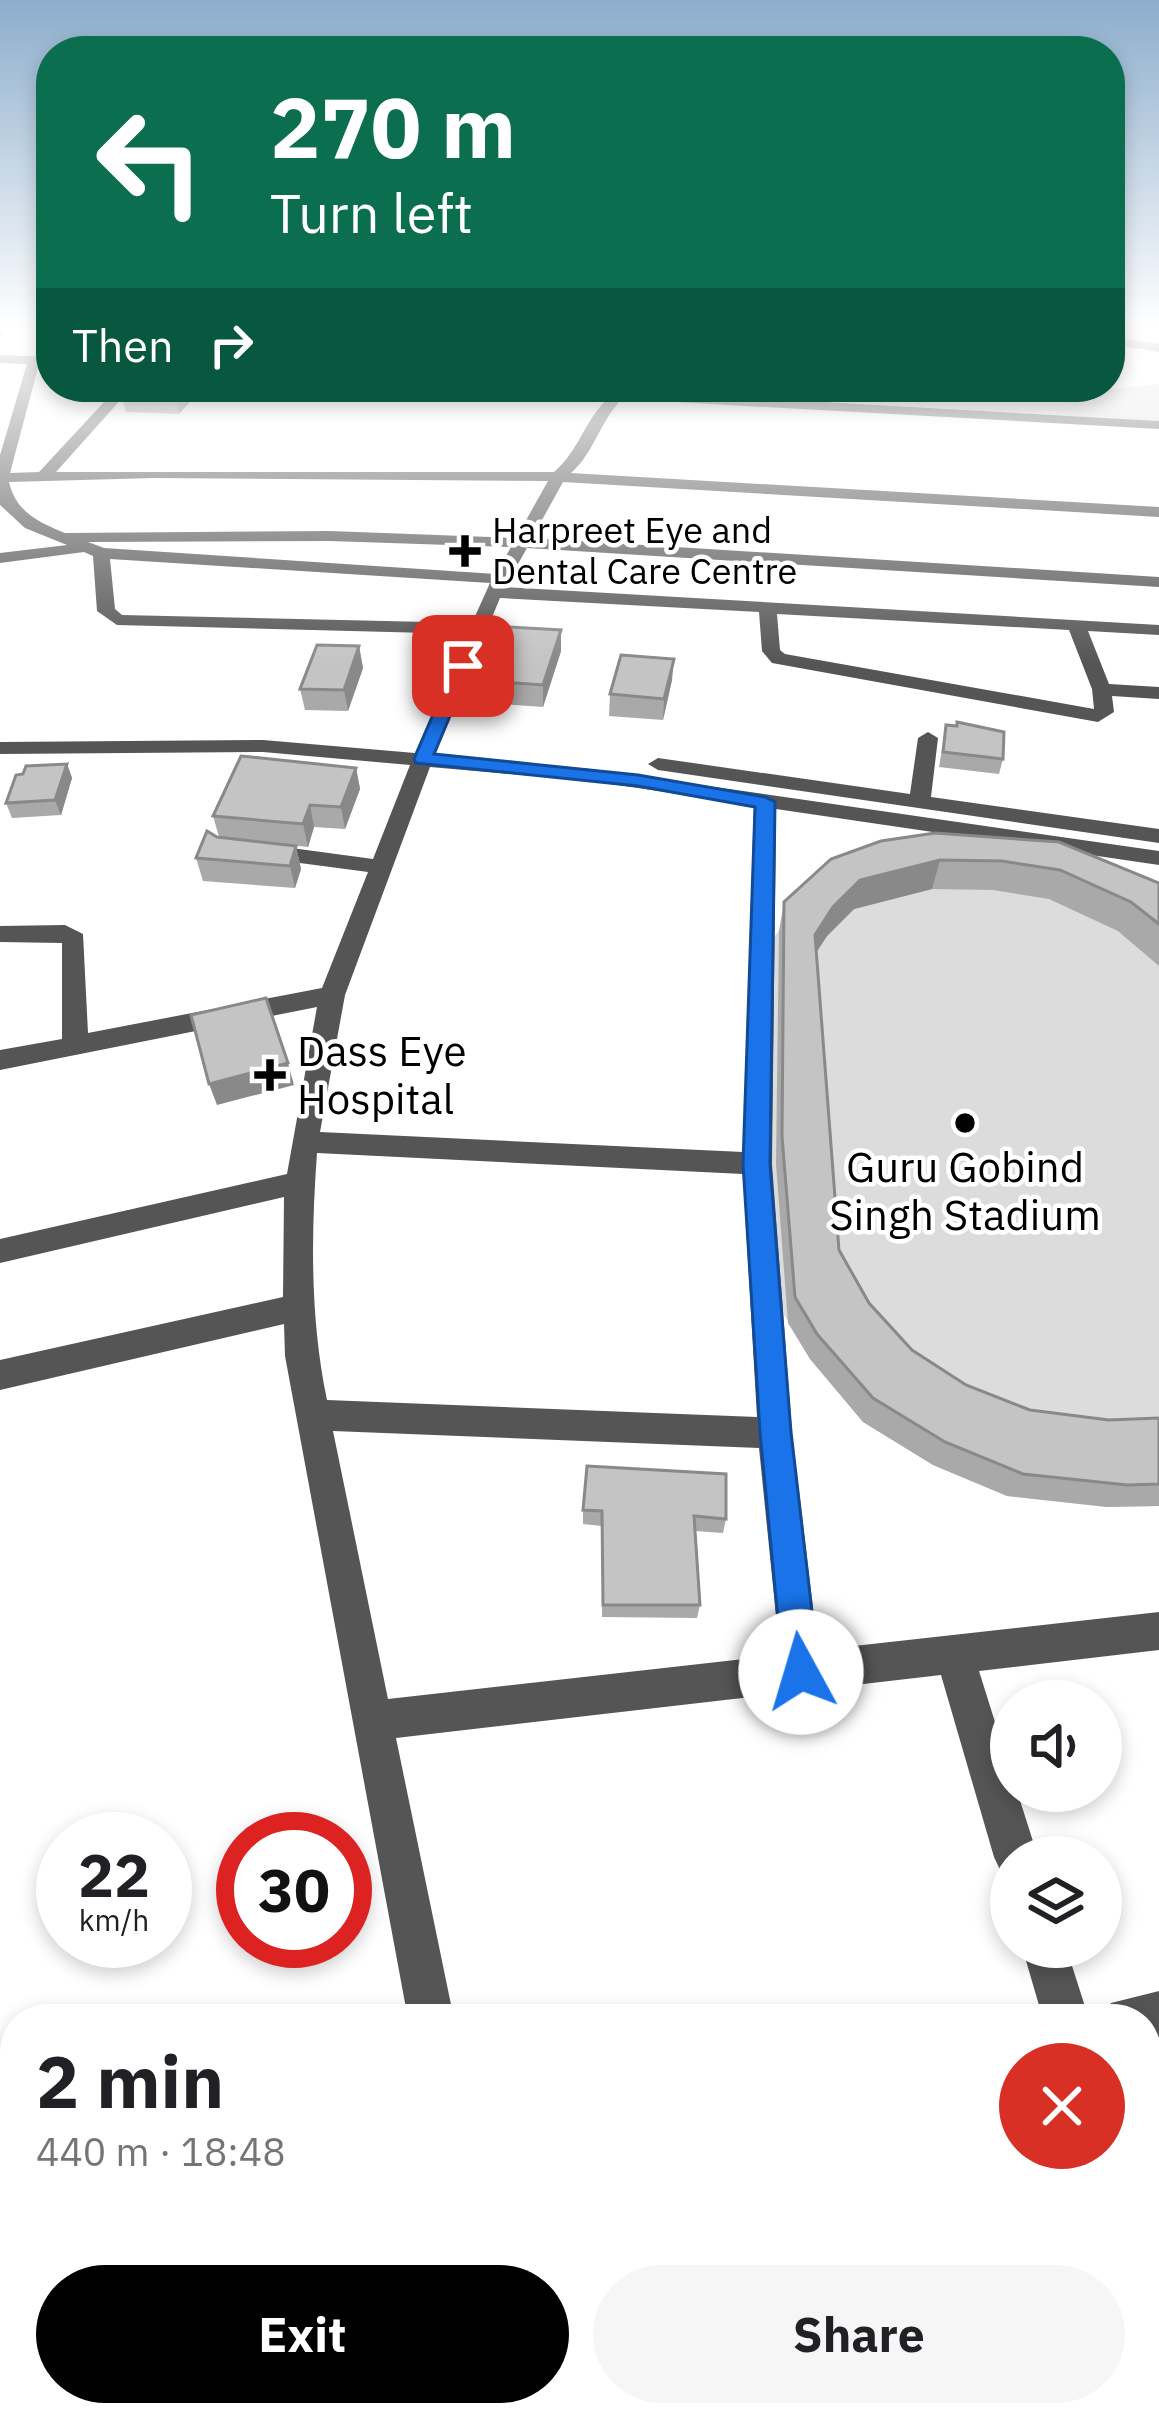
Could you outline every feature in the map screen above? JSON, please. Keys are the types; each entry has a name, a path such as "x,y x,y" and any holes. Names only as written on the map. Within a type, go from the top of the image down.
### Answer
{"street":[{"path":"12,438 1,478 6,502 14,513 55,538 101,554 768,608 1159,630"},
{"path":"43,477 78,438"},
{"path":"428,2004 301,1356 304,1142 332,995 427,750 497,585 586,438"},
{"path":"1,478 558,477 1159,512"},
{"path":"55,538 223,534 1159,582"},
{"path":"0,558 80,549"},
{"path":"101,554 106,611 118,620 478,629"},
{"path":"768,608 771,651 779,659 1080,716 1104,712 1102,689 1076,625"},
{"path":"1102,689 1159,693"},
{"path":"0,727 159,724 427,750 690,768 1159,836"},
{"path":"920,800 928,738"},
{"path":"0,748 427,750 1159,858"},
{"path":"765,802 757,1164 775,1432 801,1672"},
{"path":"241,850 381,867"},
{"path":"0,934 65,933 74,940 75,1045"},
{"path":"0,1060 332,995"},
{"path":"304,1142 757,1164"},
{"path":"0,1251 300,1183"},
{"path":"0,1375 299,1307"},
{"path":"316,1415 775,1432"},
{"path":"370,1721 1159,1631"},
{"path":"953,1654 1009,1836"},
{"path":"1050,1968 1061,2004"}],"shaded area":[{"name":"Guru Gobind Singh Stadium","path":"927,862 1159,922 1159,1506 1107,1507 1007,1496 933,1465 863,1422 810,1359 775,1299 766,947 792,914"}],"building":[{"path":"509,627 561,630 543,685 488,681"},
{"path":"317,645 359,646 344,690 300,689"},
{"path":"621,655 674,659 664,699 610,694"},
{"path":"957,722 1004,732 1003,759 943,752 946,725 957,726"},
{"path":"241,756 356,768 341,807 310,805 303,824 213,816"},
{"path":"67,764 55,800 6,803 16,775 23,774 26,766"},
{"path":"207,831 217,837 296,846 290,866 196,858"},
{"path":"935,833 1059,842 1159,883 1159,924 1131,902 1060,870 1002,861 940,860 860,880 833,907 815,935 839,1250 869,1303 912,1350 966,1385 1030,1410 1109,1420 1159,1418 1159,1484 1023,1474 945,1442 873,1398 817,1334 795,1297 782,1136 784,902 831,859 881,841"},
{"path":"266,998 288,1063 209,1084 191,1015"},
{"path":"587,1466 726,1474 726,1519 694,1516 700,1605 603,1605 602,1511 583,1510"}],"place":[{"name":"Harpreet Eye and Dental Care Centre","path":"465,551"},
{"name":"Dass Eye Hospital","path":"270,1075"},
{"name":"Guru Gobind Singh Stadium","path":"965,1123"}],"route":[{"path":"463,666 423,759 638,781 765,802 757,1164 775,1432 801,1672"}]}
